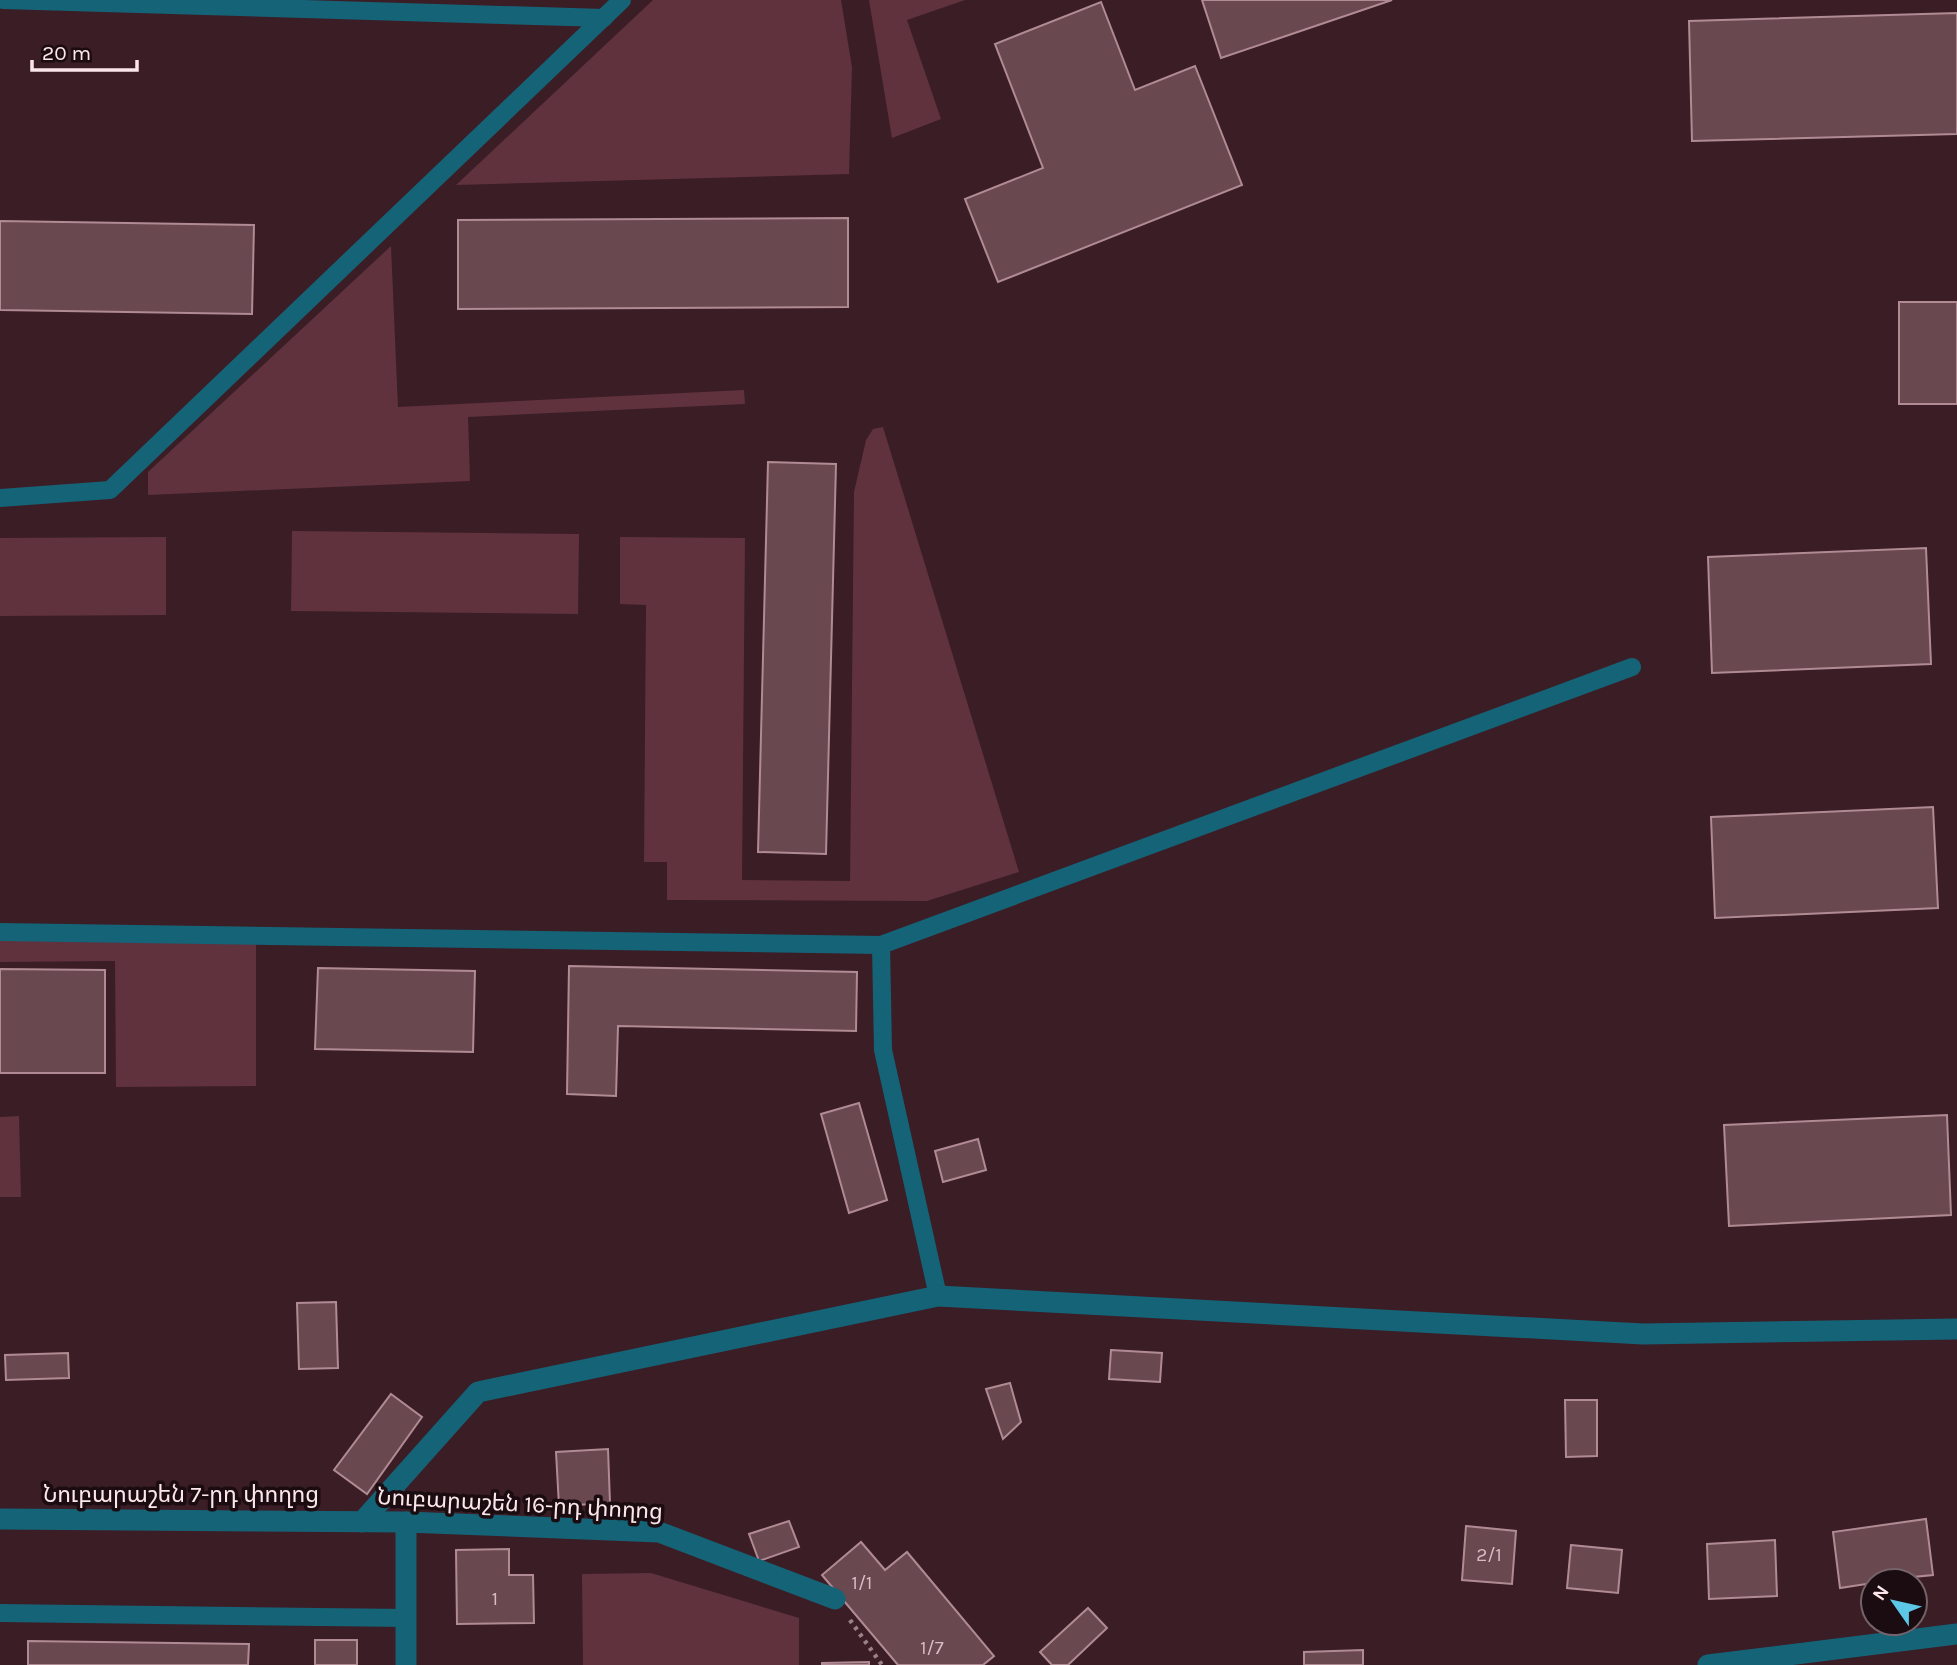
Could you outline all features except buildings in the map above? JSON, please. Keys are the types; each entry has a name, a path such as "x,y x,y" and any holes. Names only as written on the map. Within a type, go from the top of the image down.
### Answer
{"street":[{"path":"362,1522 478,1392 938,1296 1643,1334 1957,1329"},
{"name":"Նուբարաշեն 7-րդ փողոց","path":"0,1519 362,1522"},
{"name":"Նուբարաշեն 16-րդ փողոց","path":"362,1522 659,1532 835,1599"},
{"path":"406,1522 406,1665"},
{"path":"1708,1665 1957,1634"}],"lane":[{"path":"3,0 604,18"},
{"path":"0,498 110,490 622,0"},
{"path":"0,932 881,945 1632,667"},
{"path":"881,945 883,1050 938,1296"},
{"path":"0,1613 406,1618"}],"path":[{"path":"835,1599 882,1665"}],"shaded area":[{"path":"653,0 841,0 852,67 849,174 456,185"},
{"path":"869,0 965,0 907,20 941,119 892,138"},
{"path":"391,246 398,407 744,390 745,404 468,417 470,481 148,495 148,472"},
{"path":"883,427 1019,872 927,901 667,900 667,862 644,862 646,605 620,604 620,537 745,538 742,880 850,881 854,492 866,440 873,429"},
{"path":"292,531 579,534 578,614 291,611"},
{"path":"166,537 166,615 0,616 0,538"},
{"path":"256,940 256,1086 116,1087 115,961 0,962 0,941"},
{"path":"19,1116 21,1197 0,1197 0,1117"},
{"path":"651,1573 799,1618 799,1665 583,1665 582,1574"}]}
